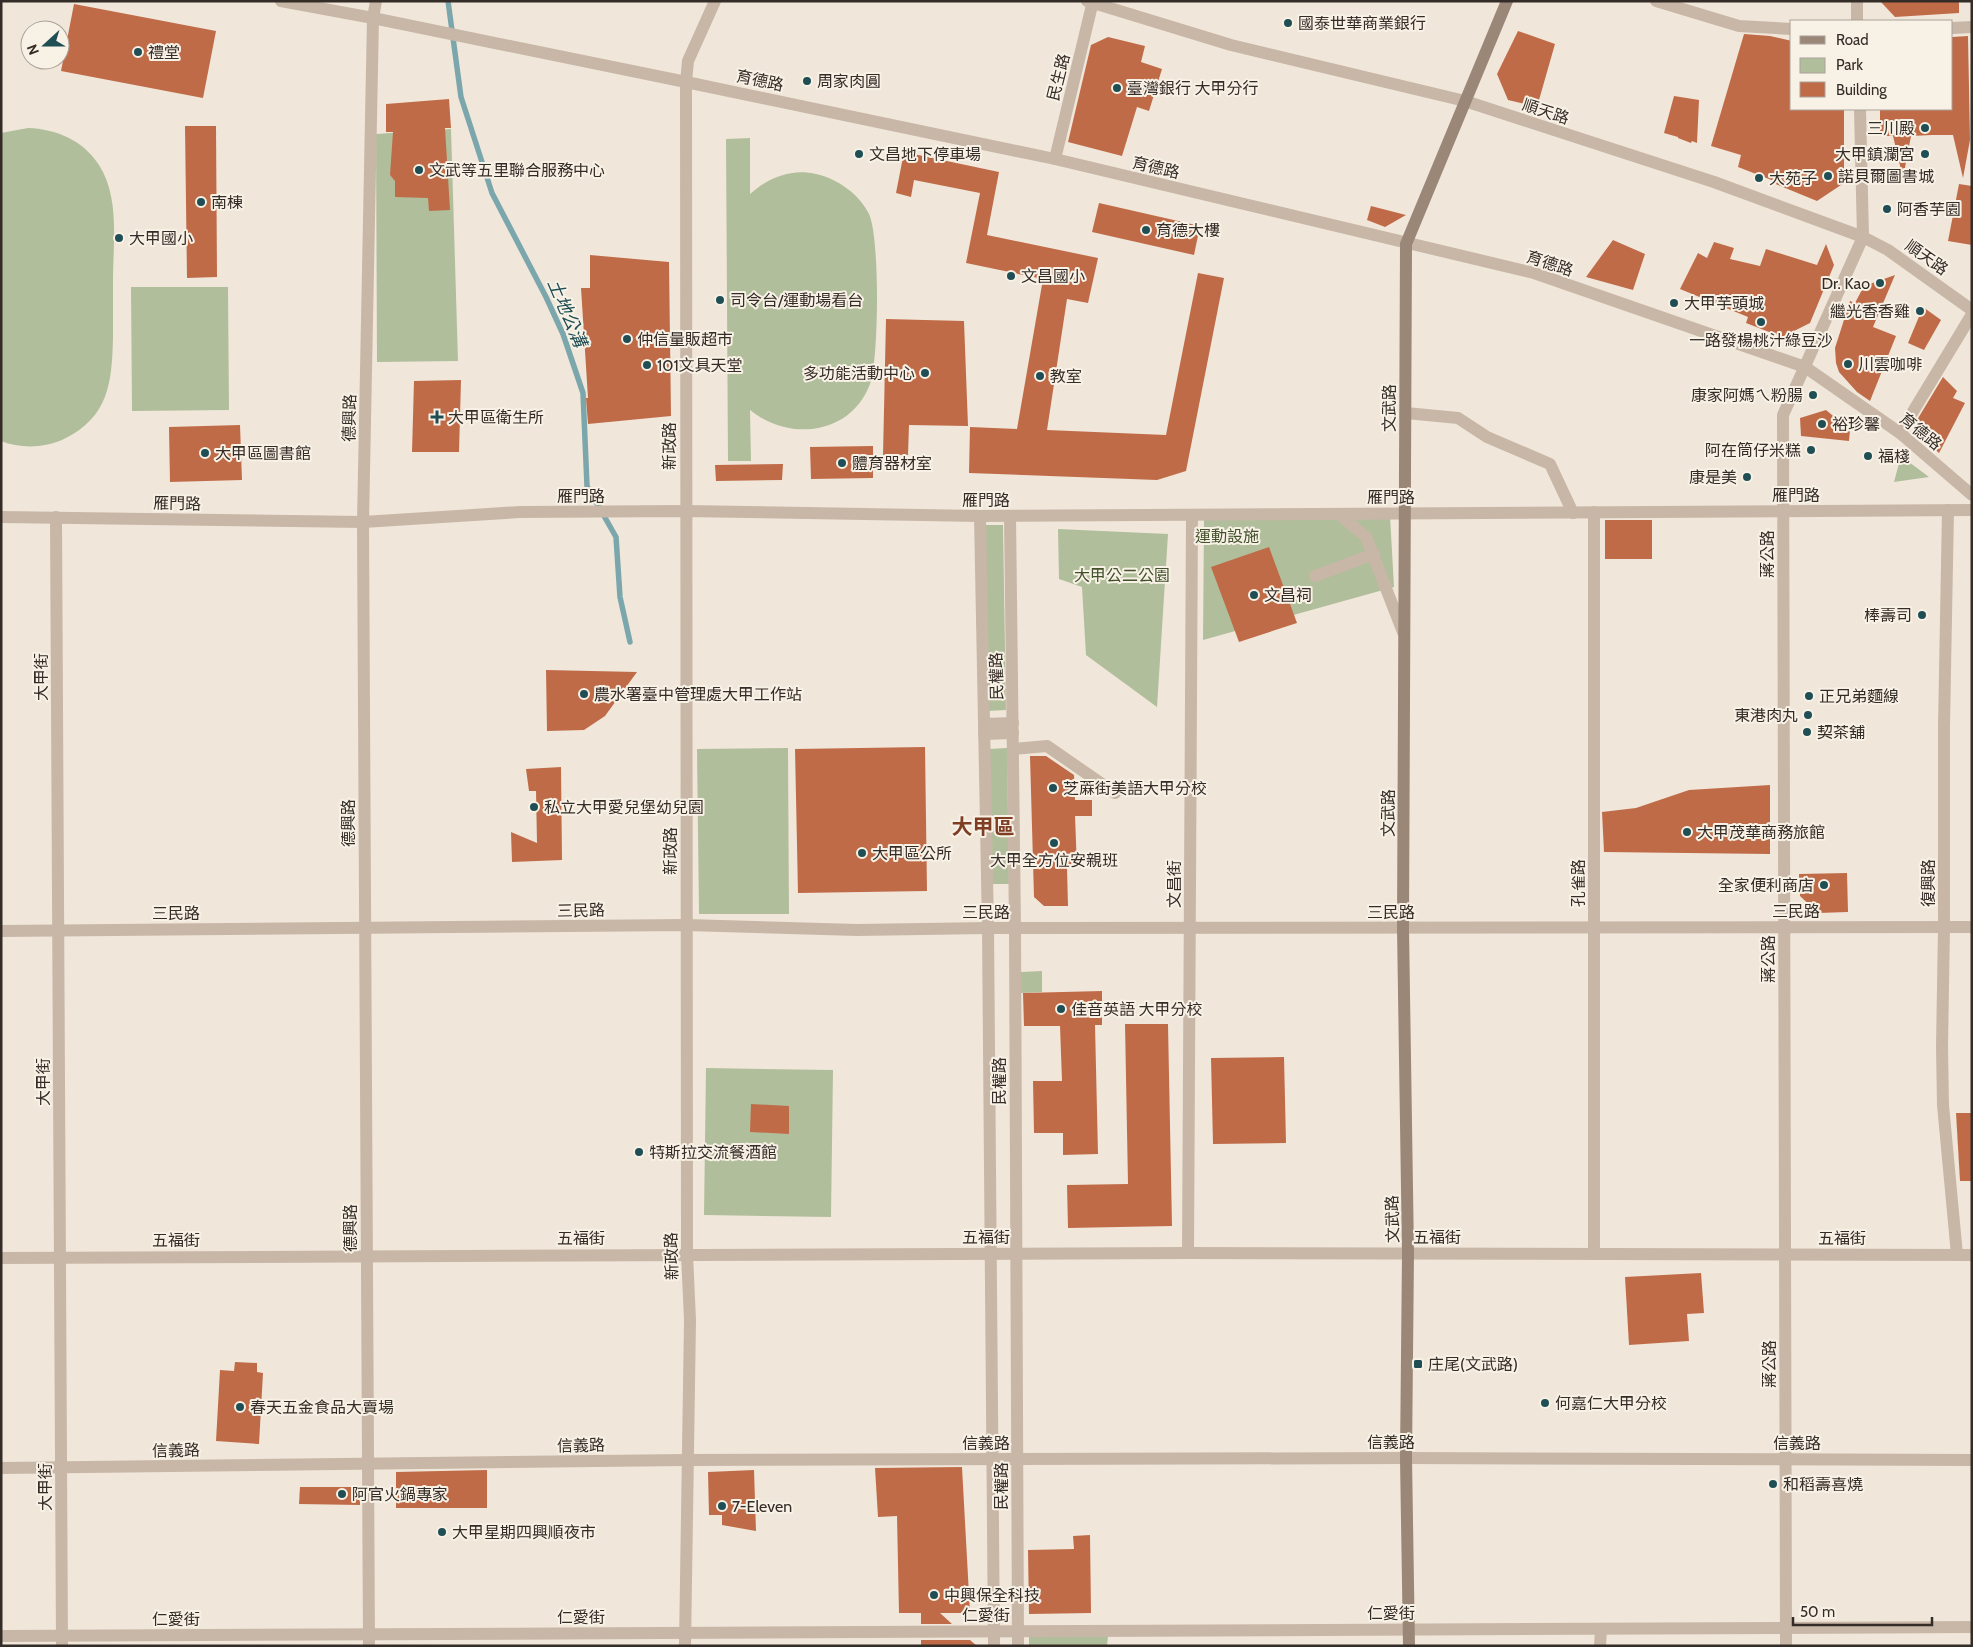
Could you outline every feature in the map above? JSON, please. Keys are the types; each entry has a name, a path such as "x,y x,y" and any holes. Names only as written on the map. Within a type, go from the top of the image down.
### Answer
{"main road":[{"name":"文武路","path":"1408,1646 1406,1458 1408,1253 1403,928 1406,244 1507,1"}],"street":[{"name":"育德路","path":"281,1 686,82 1055,160 1534,273 1805,367 1900,433 1972,495"},
{"name":"德興路","path":"369,1640 363,522 372,18 376,1"},
{"name":"新政路","path":"685,1639 686,1460 690,1320 687,1254 686,82 688,61 715,1"},
{"path":"1656,1 1739,26 1790,29"},
{"path":"1857,1 1857,20"},
{"name":"順天路","path":"1091,2 1231,45 1465,101 1714,182 1863,237 1888,250 1972,310"},
{"name":"民生路","path":"1055,160 1091,2"},
{"path":"1953,28 1972,27"},
{"name":"蔣公路","path":"1786,1646 1783,414 1863,237 1860,110"},
{"path":"1900,433 1972,314"},
{"path":"1406,413 1458,418 1487,437 1550,464 1573,513"},
{"name":"復興路","path":"1948,510 1944,726 1942,1046 1943,1105 1957,1255"},
{"name":"雁門路","path":"1,516 363,522 520,512 1010,516 1972,510"},
{"name":"孔雀路","path":"1594,512 1594,1253"},
{"path":"1339,514 1366,537 1404,636"},
{"name":"文昌街","path":"1188,1253 1192,515"},
{"name":"民權路","path":"980,516 988,928 994,1646"},
{"name":"民權路","path":"1010,516 1015,928 1018,1646"},
{"name":"大甲街","path":"56,517 62,1641"},
{"path":"1315,576 1374,554"},
{"path":"984,729 1013,728"},
{"path":"1013,749 1047,746 1116,793"},
{"name":"三民路","path":"1,931 686,925 857,930 988,928 1972,927"},
{"name":"五福街","path":"1,1258 1016,1253 1972,1255"},
{"name":"信義路","path":"1,1468 686,1460 1406,1458 1972,1460"},
{"name":"仁愛街","path":"1,1636 62,1641 685,1639 994,1632 1972,1627"},
{"path":"1600,1629 1600,1646"}],"green space":[{"path":"28,128 59,134 77,143 93,156 106,178 113,206 114,221 113,337 111,369 105,397 99,409 79,430 57,442 41,446 9,444 1,441 1,133"},
{"path":"451,129 458,361 377,362 376,134"},
{"path":"750,138 750,194 772,179 789,173 807,172 824,176 847,188 865,207 873,227 877,271 877,325 870,384 861,401 849,414 834,423 818,428 800,429 783,427 766,420 750,410 751,461 728,461 726,139"},
{"path":"131,287 228,287 229,410 132,411"},
{"path":"1901,456 1929,477 1894,482"},
{"name":"運動設施","path":"1390,516 1394,587 1203,640 1204,517"},
{"path":"984,525 1003,525 1006,710 987,711"},
{"name":"大甲公二公園","path":"1058,529 1168,534 1157,707 1086,655 1082,587 1059,579"},
{"path":"788,748 789,914 699,914 697,749"},
{"path":"1007,748 1009,884 991,884 989,749"},
{"path":"1042,971 1042,992 1021,993 1021,972"},
{"path":"706,1068 833,1070 831,1217 704,1215"},
{"path":"1029,1636 1108,1636 1107,1646 1029,1646"}],"building":[{"path":"1880,1 1959,1 1959,13 1895,17"},
{"name":"禮堂","path":"74,4 216,31 203,98 61,71 70,70 70,25"},
{"path":"1518,31 1555,44 1537,107 1508,100 1497,74"},
{"path":"1744,34 1770,36 1790,41 1790,110 1844,110 1844,183 1817,201 1738,167 1741,155 1711,146"},
{"path":"1968,36 1970,140 1963,178 1953,135 1932,135 1911,136 1903,178 1893,136 1880,136 1880,110 1953,110 1953,37"},
{"name":"臺灣銀行 大甲分行","path":"1108,37 1145,46 1141,62 1162,69 1149,111 1137,107 1122,156 1068,142 1091,45"},
{"path":"1674,96 1699,100 1697,143 1692,141 1691,143 1664,133"},
{"name":"文武等五里聯合服務中心","path":"449,99 451,128 445,128 450,210 429,211 428,198 395,197 395,181 390,175 393,132 386,132 386,104"},
{"name":"南棟","path":"185,126 216,126 217,277 187,278"},
{"name":"教室","path":"904,152 999,172 987,235 1098,258 1088,303 1067,299 1047,430 1166,435 1198,273 1224,278 1186,471 1157,480 969,473 970,427 1017,429 1043,279 966,263 980,193 914,180 911,197 896,193"},
{"path":"1959,184 1972,186 1972,245 1948,241"},
{"path":"1099,203 1200,226 1194,255 1092,232"},
{"path":"1371,206 1406,215 1385,227 1367,220"},
{"path":"1613,240 1645,254 1633,290 1586,277"},
{"path":"1714,242 1734,248 1730,259 1760,266 1766,249 1817,265 1826,244 1834,265 1810,323 1782,337 1746,323 1748,317 1680,289 1698,253 1707,258"},
{"name":"仲信量販超市","path":"590,255 669,262 671,416 588,424 581,288 590,288"},
{"path":"1895,275 1873,327 1896,336 1870,401 1857,392 1839,372 1835,348 1850,301 1855,303 1864,286"},
{"path":"1923,307 1941,320 1924,350 1908,343"},
{"name":"多功能活動中心","path":"886,319 964,321 968,426 909,425 908,455 883,455"},
{"path":"1943,377 1957,391 1953,398 1965,403 1939,453 1918,434 1923,425 1917,420"},
{"name":"大甲區衛生所","path":"461,380 459,452 412,452 414,381"},
{"name":"裕珍馨","path":"1826,410 1850,430 1849,441 1801,436 1800,418"},
{"name":"大甲區圖書館","path":"240,425 242,480 170,482 169,427"},
{"name":"體育器材室","path":"873,446 873,478 811,479 810,447"},
{"path":"783,464 782,480 716,481 715,465"},
{"path":"1605,520 1652,520 1652,559 1605,559"},
{"name":"文昌祠","path":"1269,547 1297,623 1239,642 1211,567"},
{"name":"農水署臺中管理處大甲工作站","path":"546,670 637,672 605,716 584,730 547,731"},
{"name":"大甲區公所","path":"925,747 927,891 798,893 795,749"},
{"path":"1030,756 1046,756 1074,775 1075,800 1092,800 1092,816 1075,816 1077,868 1067,868 1068,906 1044,906 1034,897"},
{"path":"561,767 562,860 512,862 511,832 537,843 536,791 529,791 526,769"},
{"name":"大甲茂華商務旅館","path":"1770,785 1770,854 1604,852 1602,812 1636,808 1689,790"},
{"name":"全家便利商店","path":"1847,873 1848,912 1818,913 1800,896 1799,874"},
{"path":"1102,991 1102,1025 1095,1025 1098,1154 1063,1155 1063,1133 1034,1133 1033,1081 1062,1081 1060,1026 1024,1026 1023,993"},
{"path":"1125,1024 1168,1024 1172,1226 1068,1228 1067,1185 1128,1184"},
{"path":"1284,1057 1286,1143 1213,1144 1211,1058"},
{"path":"751,1104 789,1106 789,1134 750,1132"},
{"path":"1956,1113 1972,1113 1972,1181 1960,1181"},
{"path":"1701,1273 1704,1313 1687,1314 1689,1341 1629,1345 1625,1277"},
{"name":"春天五金食品大賣場","path":"235,1362 257,1363 257,1372 263,1373 259,1444 216,1441 220,1370 234,1371"},
{"path":"962,1467 970,1613 940,1613 952,1624 921,1624 921,1613 899,1613 897,1516 878,1517 875,1468"},
{"path":"487,1470 487,1508 396,1508 396,1472"},
{"path":"754,1470 756,1531 722,1525 722,1515 709,1515 708,1472"},
{"path":"300,1487 352,1487 360,1494 360,1505 299,1504"},
{"path":"1090,1535 1091,1613 1029,1614 1028,1550 1074,1549 1073,1536"},
{"path":"921,1640 970,1640 977,1646 921,1646"}],"waterway":[{"name":"土地公溝","path":"448,1 461,97 492,193 563,334 583,393 587,486 616,537 620,597 630,642"}],"place":[{"name":"國泰世華商業銀行","path":"1288,23"},
{"name":"禮堂","path":"138,52"},
{"name":"周家肉圓","path":"807,81"},
{"name":"臺灣銀行 大甲分行","path":"1117,88"},
{"name":"三川殿","path":"1925,128"},
{"name":"文昌地下停車場","path":"859,154"},
{"name":"大甲鎮瀾宮","path":"1925,154"},
{"name":"文武等五里聯合服務中心","path":"419,170"},
{"name":"諾貝爾圖書城","path":"1828,176"},
{"name":"大苑子","path":"1759,178"},
{"name":"南棟","path":"201,202"},
{"name":"阿香芋園","path":"1887,209"},
{"name":"育德大樓","path":"1146,230"},
{"name":"大甲國小","path":"119,238"},
{"name":"文昌國小","path":"1011,276"},
{"name":"Dr. Kao","path":"1880,283"},
{"name":"司令台/運動場看台","path":"720,300"},
{"name":"大甲芋頭城","path":"1674,303"},
{"name":"繼光香香雞","path":"1920,311"},
{"name":"一路發楊桃汁綠豆沙","path":"1761,322"},
{"name":"仲信量販超市","path":"627,339"},
{"name":"川雲咖啡","path":"1848,364"},
{"name":"101文具天堂","path":"647,365"},
{"name":"多功能活動中心","path":"925,373"},
{"name":"教室","path":"1040,376"},
{"name":"康家阿媽ㄟ粉腸","path":"1813,395"},
{"name":"大甲區衛生所","path":"437,417"},
{"name":"裕珍馨","path":"1822,424"},
{"name":"阿在筒仔米糕","path":"1811,450"},
{"name":"大甲區圖書館","path":"205,453"},
{"name":"福棧","path":"1868,456"},
{"name":"體育器材室","path":"842,463"},
{"name":"康是美","path":"1747,477"},
{"name":"文昌祠","path":"1254,595"},
{"name":"棒壽司","path":"1922,615"},
{"name":"農水署臺中管理處大甲工作站","path":"584,694"},
{"name":"正兄弟麵線","path":"1809,696"},
{"name":"東港肉丸","path":"1808,715"},
{"name":"契茶舖","path":"1807,732"},
{"name":"芝蔴街美語大甲分校","path":"1053,788"},
{"name":"私立大甲愛兒堡幼兒園","path":"534,807"},
{"name":"大甲茂華商務旅館","path":"1687,832"},
{"name":"大甲全方位安親班","path":"1054,843"},
{"name":"大甲區公所","path":"862,853"},
{"name":"全家便利商店","path":"1824,885"},
{"name":"佳音英語 大甲分校","path":"1061,1009"},
{"name":"特斯拉交流餐酒館","path":"639,1152"},
{"name":"庄尾(文武路)","path":"1418,1364"},
{"name":"何嘉仁大甲分校","path":"1545,1403"},
{"name":"春天五金食品大賣場","path":"240,1407"},
{"name":"和稻壽喜燒","path":"1773,1484"},
{"name":"阿官火鍋專家","path":"342,1494"},
{"name":"7-Eleven","path":"722,1506"},
{"name":"大甲星期四興順夜市","path":"442,1532"},
{"name":"中興保全科技","path":"934,1595"}],"district":[{"name":"大甲區","path":"983,827"}]}
